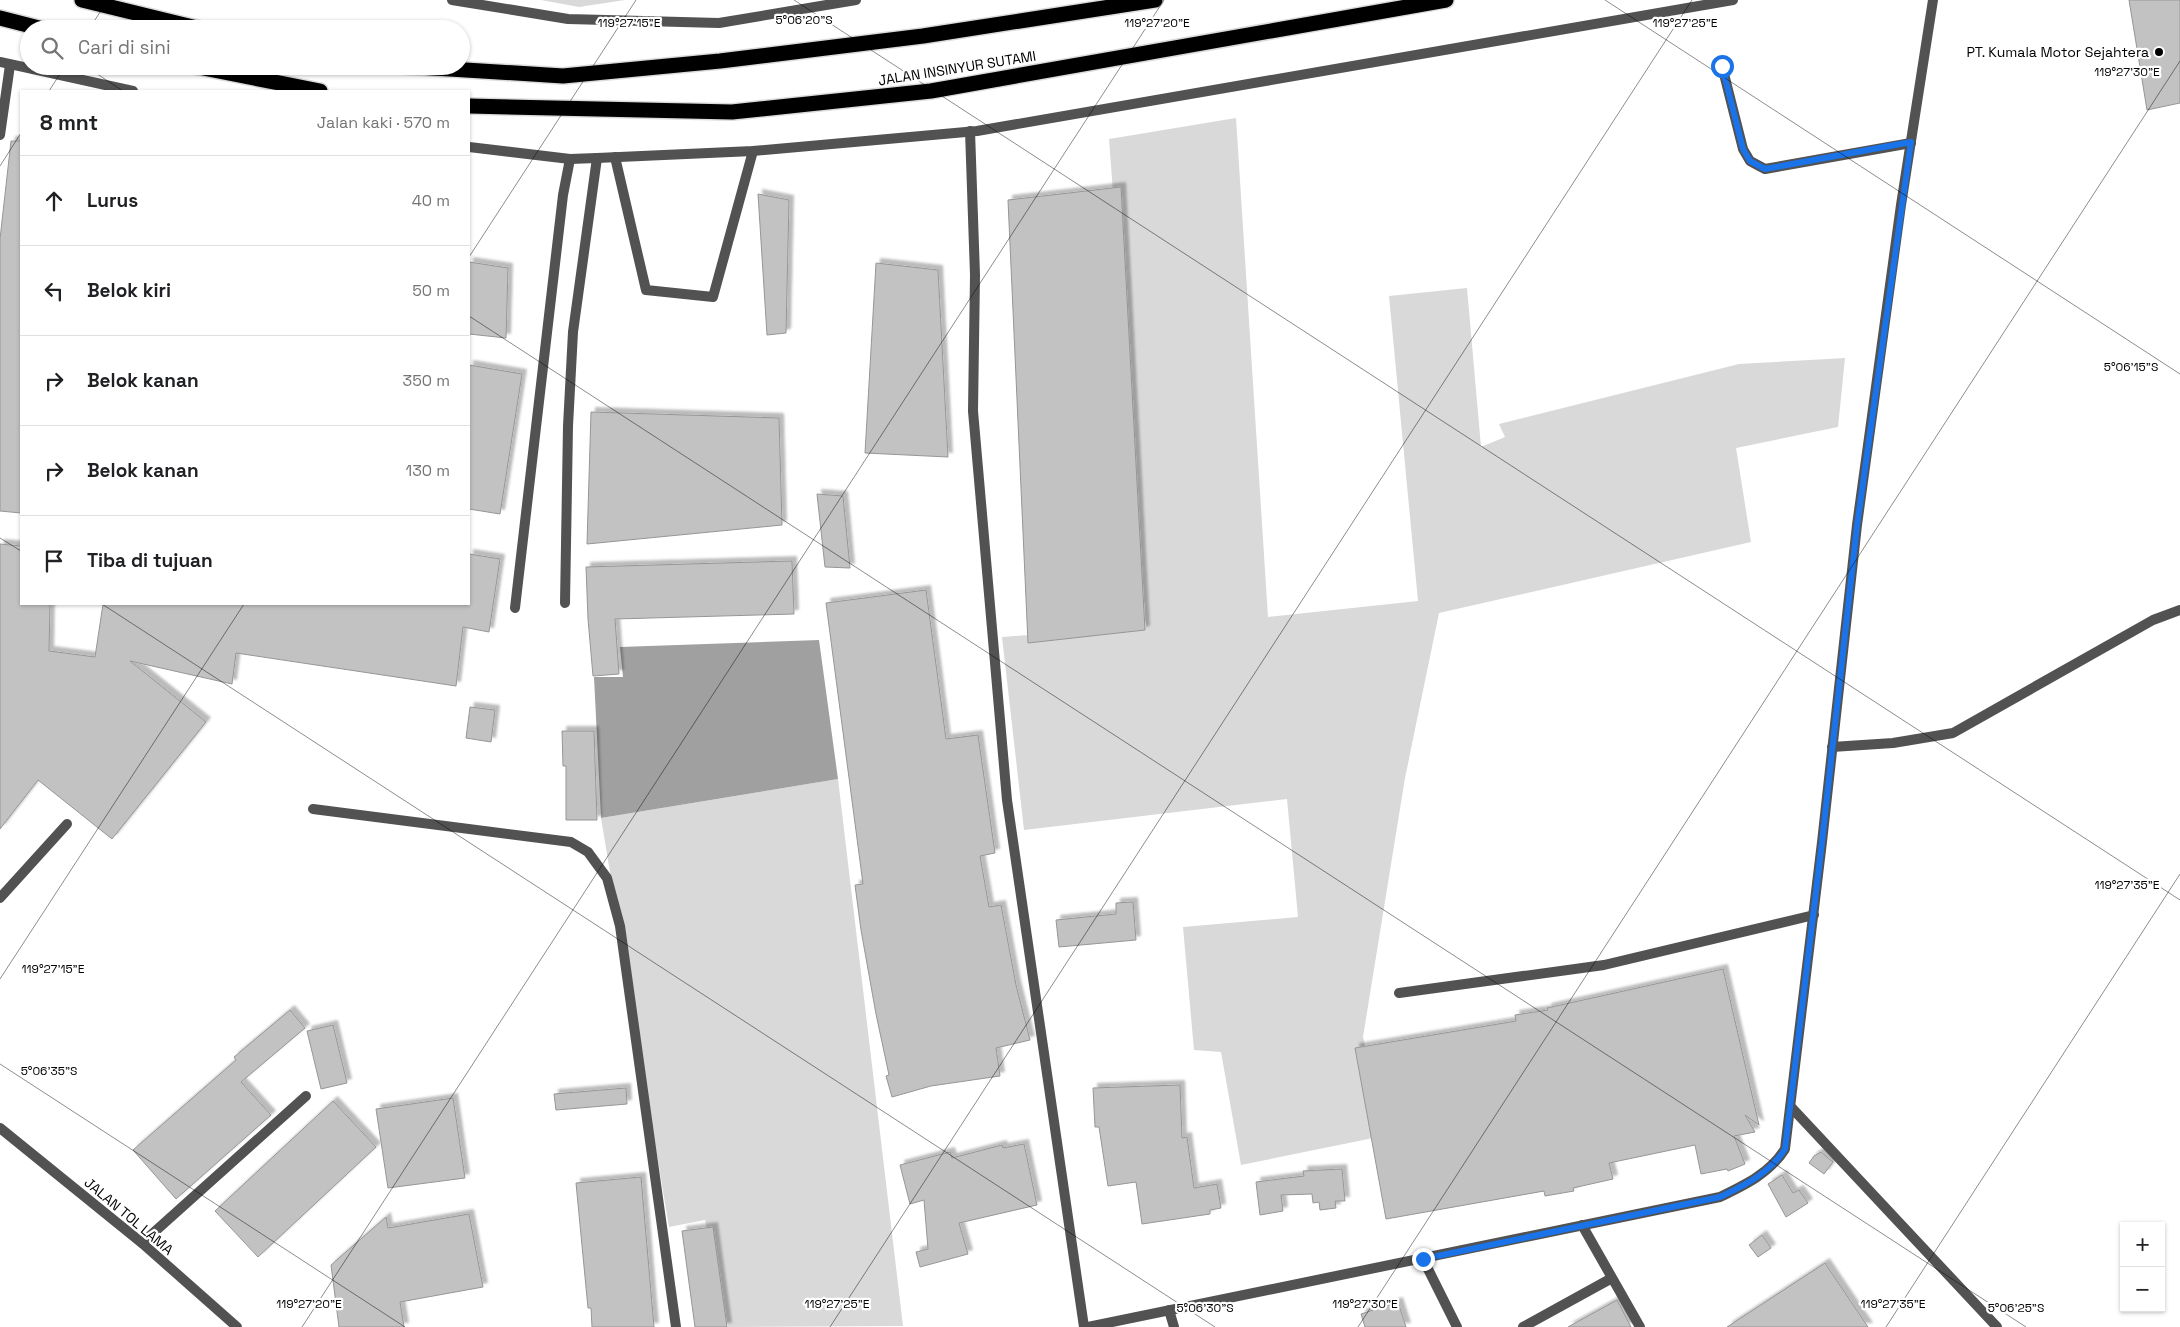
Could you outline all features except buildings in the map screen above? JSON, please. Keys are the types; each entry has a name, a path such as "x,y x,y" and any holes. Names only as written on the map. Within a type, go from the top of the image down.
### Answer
{"highway":[{"path":"82,0 164,20"},
{"path":"470,70 563,76 720,61 923,36 1154,0"},
{"name":"JALAN INSINYUR SUTAMI","path":"470,106 732,112 921,92 1446,0"},
{"path":"0,18 20,23"},
{"path":"239,75 315,90"}],"street":[{"path":"452,0 568,19 719,24 856,0"},
{"path":"470,147 570,159 753,151 970,131 1733,0"},
{"path":"1088,1327 1720,1197 1750,1182 1778,1159 1785,1149 1814,915 1858,516 1933,0"},
{"path":"0,135 5,63 20,66"},
{"path":"1722,66 1743,149 1750,161 1765,169 1911,142"},
{"path":"59,75 127,90"},
{"path":"970,131 975,275 973,411 1007,800 1084,1327"},
{"path":"615,157 646,290 713,297 753,151"},
{"path":"565,603 568,426 573,332 597,158"},
{"path":"515,608 563,195 570,159"},
{"path":"1832,746 1893,743 1953,733 2153,620 2180,610"},
{"path":"313,809 571,842 588,852 606,878 620,926 676,1327"},
{"path":"0,898 67,824"},
{"path":"1399,993 1604,965 1814,915"},
{"path":"142,1243 306,1096"},
{"path":"1791,1107 1997,1327"},
{"name":"JALAN TOL LAMA","path":"0,1128 142,1243 237,1327"},
{"path":"1582,1225 1640,1327"},
{"path":"1423,1259 1457,1327"},
{"path":"1523,1327 1612,1278"},
{"path":"1169,1310 1174,1327"}],"shaded area":[{"path":"541,0 625,0 579,7"},
{"path":"1236,118 1268,617 1418,601 1389,296 1467,288 1481,447 1505,437 1499,424 1739,364 1845,358 1838,427 1736,448 1751,542 1439,613 1405,778 1363,1037 1388,1135 1241,1165 1221,1052 1194,1050 1183,927 1298,917 1287,799 1024,830 1002,637 1146,626 1109,139"},
{"path":"819,640 838,779 601,818 594,677 623,677 620,647"},
{"path":"838,779 903,1326 728,1327 705,1220 669,1227 601,818"}],"place":[{"name":"PT. Kumala Motor Sejahtera","path":"2159,52"}],"route":[{"path":"1423,1259 1720,1197 1750,1182 1769,1168 1785,1149 1822,842 1857,526 1911,142 1765,169 1750,161 1743,149 1722,66"}]}
